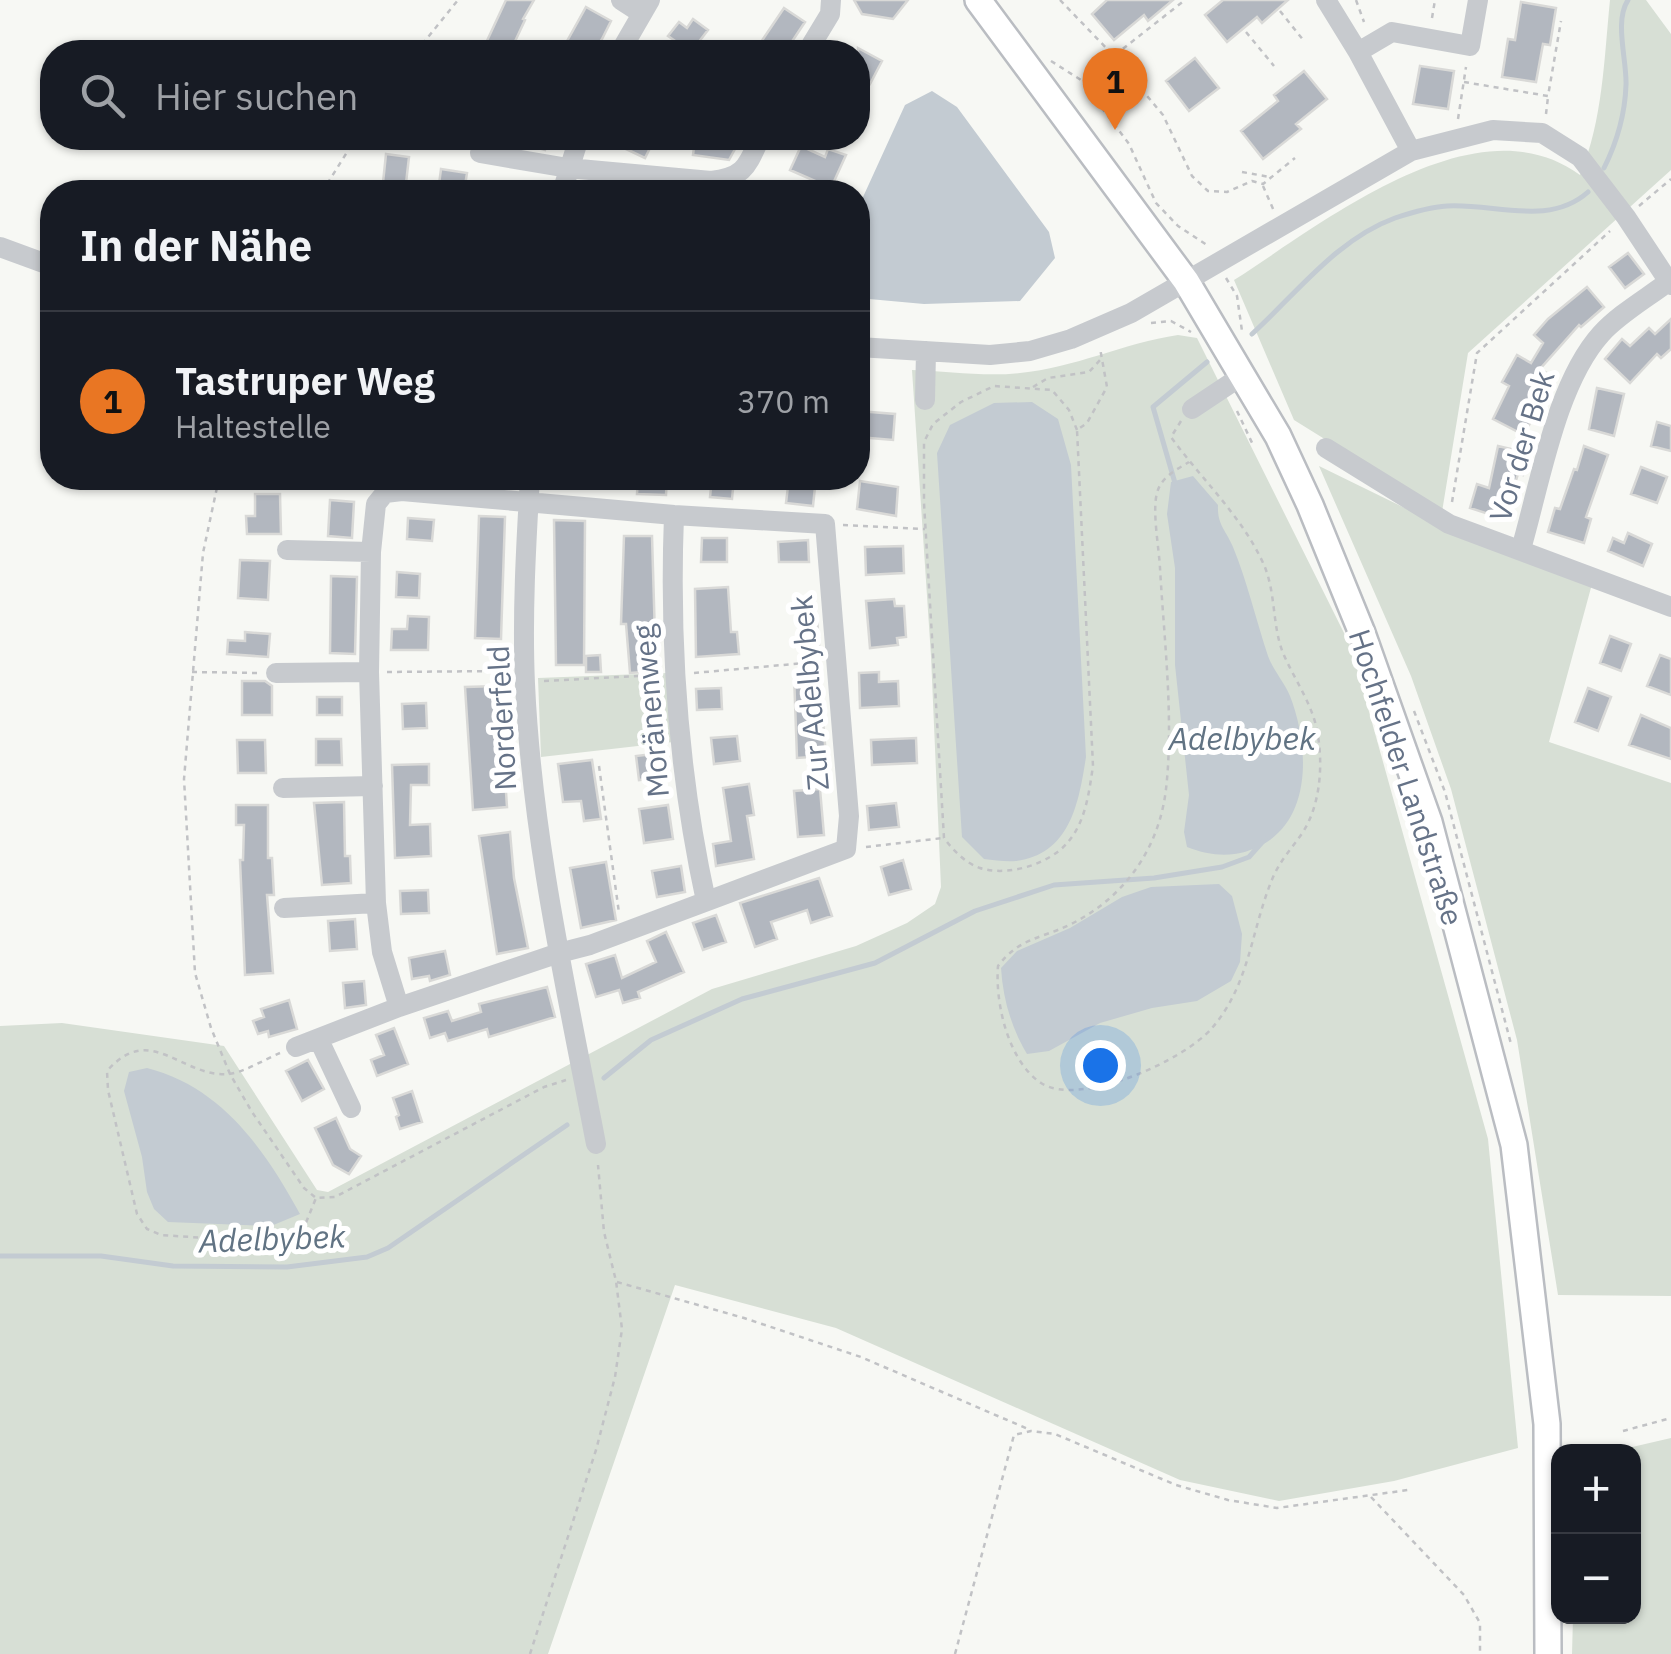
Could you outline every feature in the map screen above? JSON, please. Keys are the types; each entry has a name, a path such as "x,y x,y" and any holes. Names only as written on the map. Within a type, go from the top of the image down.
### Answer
{"main road":[{"name":"Hochfelder Landstraße","path":"978,0 1186,281 1234,381 1278,436 1362,633 1429,822 1514,1145 1548,1424 1548,1654"}],"street":[{"path":"621,0 646,6 627,40"},
{"path":"814,40 830,14 831,0"},
{"path":"1326,0 1364,48 1410,151"},
{"path":"1364,48 1392,32 1470,46 1478,0"},
{"path":"870,348 990,355 1030,350 1095,328 1186,281 1410,151 1494,130 1542,132 1580,158 1626,217 1670,284"},
{"path":"565,180 575,150"},
{"path":"722,180 745,170 754,150"},
{"path":"480,153 568,168 691,180"},
{"path":"0,246 40,261"},
{"name":"Vor der Bek","path":"1521,550 1565,396 1579,361 1604,330 1670,284"},
{"path":"925,400 926,351"},
{"path":"1192,409 1234,381"},
{"path":"1326,448 1449,524 1671,607"},
{"name":"Norderfeld","path":"529,490 525,676 532,768 559,953 596,1144"},
{"path":"400,1007 382,952 376,904 372,786 371,552 376,504 385,493 402,491 825,524"},
{"name":"Moränenweg","path":"674,515 674,674 684,776 706,901"},
{"name":"Zur Adelbybek","path":"825,524 849,816 846,849"},
{"path":"288,550 371,552"},
{"path":"276,673 369,672"},
{"path":"283,788 372,786"},
{"path":"296,1047 400,1007 590,946 846,849"},
{"path":"284,908 376,904"},
{"path":"319,1040 351,1108"}],"path":[{"path":"426,40 458,0"},
{"path":"1060,0 1163,115 1192,176 1208,191 1226,192 1252,180 1263,184 1280,224"},
{"path":"1063,5 1069,0"},
{"path":"1114,56 1185,0"},
{"path":"1356,0 1363,14 1364,48"},
{"path":"1280,11 1304,41"},
{"path":"1464,82 1548,96 1561,21"},
{"path":"1246,32 1274,66"},
{"path":"1038,52 1081,80 1129,144 1156,204 1178,226 1206,244"},
{"path":"1457,125 1466,66"},
{"path":"330,180 348,150"},
{"path":"1263,184 1295,158"},
{"path":"1242,172 1271,178"},
{"path":"1449,524 1477,354 1671,179"},
{"path":"1150,323 1171,321 1198,339"},
{"path":"1033,387 1048,378 1089,372 1102,357 1107,387 1087,424 1077,430"},
{"path":"1234,381 1254,447"},
{"path":"994,386 1033,387 1052,390 1069,410 1077,430 1093,766 1086,807 1068,842 1041,862 1012,870 981,868 955,852 944,838 924,442 933,424 961,402 994,386"},
{"path":"1189,462 1163,480 1156,500 1167,727 1166,789 1150,846 1112,898 1067,926 1019,944 998,966 998,996 1016,1053 1042,1084 1058,1089 1098,1086 1152,1068 1197,1044 1213,1028 1245,975 1272,880 1283,856 1306,828 1316,803 1318,737 1312,712 1277,636 1264,564 1226,504 1171,437 1173,429 1192,409"},
{"path":"216,490 203,553 184,780 195,973 230,1074 262,1127 304,1188 316,1198 335,1196 544,1087 582,1076"},
{"path":"825,524 926,529"},
{"path":"369,672 674,674 837,660"},
{"path":"191,672 276,673"},
{"path":"599,766 619,913"},
{"path":"846,849 944,838"},
{"path":"296,1047 230,1074 194,1068 158,1050 131,1052 107,1071 108,1090 137,1214 147,1229 160,1235 265,1242 302,1230 316,1198"},
{"path":"530,1654 596,1450 615,1377 622,1329 604,1232 596,1144"},
{"path":"616,1281 744,1318 861,1358 1031,1431 1055,1434 1176,1485 1228,1500 1278,1508 1408,1490"},
{"path":"1623,1432 1671,1418"},
{"path":"955,1654 1014,1435 1031,1431"},
{"path":"1370,1496 1464,1595 1480,1622 1480,1654"}],"shaded area":[{"path":"1610,0 1646,0 1671,34 1671,170 1468,353 1442,512 1294,420 1234,280 1354,202 1448,160 1494,151 1539,155 1580,175 1598,111"},
{"path":"1178,335 1197,338 1351,647 1488,1139 1518,1448 1394,1481 1279,1501 1180,1480 836,1328 675,1285 548,1654 0,1654 0,1026 62,1023 224,1046 317,1190 328,1192 712,989 856,946 907,923 935,904 941,887 912,370 1020,373"},
{"path":"1319,466 1456,533 1592,584 1549,742 1671,783 1671,1296 1558,1295 1517,1040 1451,789 1411,676"},
{"path":"667,673 673,742 541,757 538,678"},
{"path":"1671,1438 1671,1654 1572,1654 1573,1624 1641,1624 1641,1445"}],"water":[{"path":"932,91 957,107 1049,232 1055,258 1020,301 924,304 870,299 870,182 905,105"},
{"path":"1032,402 1058,419 1071,465 1086,757 1075,807 1060,837 1035,856 1004,861 984,859 962,837 937,453 950,425 994,403"},
{"name":"Adelbybek","path":"1193,476 1218,505 1220,523 1238,560 1268,656 1290,696 1303,754 1299,795 1282,829 1257,847 1228,855 1187,847 1184,832 1189,795 1175,665 1175,568 1167,514 1171,482"},
{"path":"1219,884 1232,896 1242,934 1240,962 1231,981 1197,1001 1152,1008 1100,1023 1049,1051 1027,1054 1012,1023 1002,979 1001,968 1017,951 1070,928 1122,897 1151,887"},
{"path":"147,1068 198,1090 238,1124 272,1167 300,1214 271,1226 168,1222 154,1209 124,1091 129,1072"}],"building":[{"path":"506,0 534,0 516,40 487,40"},
{"path":"854,0 908,0 893,19 862,14"},
{"path":"1107,0 1173,0 1148,21 1144,15 1114,40 1092,14"},
{"path":"1223,0 1288,0 1262,23 1257,17 1227,42 1205,15"},
{"path":"1521,2 1556,8 1550,45 1543,44 1536,82 1502,77 1508,39 1515,40"},
{"path":"586,7 611,21 601,40 568,40"},
{"path":"784,8 805,22 793,40 762,40"},
{"path":"693,19 708,30 700,40 674,40 668,36 679,22 687,28"},
{"path":"870,54 882,61 870,84"},
{"path":"1195,58 1219,88 1189,111 1166,81"},
{"path":"1420,66 1454,71 1448,109 1413,104"},
{"path":"1304,71 1327,99 1296,124 1301,129 1263,159 1241,131 1278,101 1274,95"},
{"path":"628,150 649,150 645,158"},
{"path":"694,150 734,150 729,160 693,155"},
{"path":"799,150 825,157 828,150 846,155 835,180 813,180 790,170"},
{"path":"386,154 409,157 406,180 383,180"},
{"path":"441,169 467,173 466,180 440,180"},
{"path":"1628,253 1644,274 1625,288 1609,267"},
{"path":"1587,287 1604,307 1579,325 1540,369 1552,376 1530,413 1534,415 1524,435 1493,419 1509,386 1502,382 1517,355 1531,363 1543,343 1534,335"},
{"path":"1671,319 1671,349 1661,358 1657,354 1630,383 1605,359 1622,339 1630,346 1649,328 1655,334"},
{"path":"1597,388 1624,394 1614,436 1589,429"},
{"path":"870,412 895,414 893,440 870,438"},
{"path":"1657,422 1671,426 1671,451 1651,446"},
{"path":"1498,446 1528,453 1504,519 1470,508 1477,484 1489,488"},
{"path":"1584,446 1608,455 1586,517 1591,519 1584,543 1548,532"},
{"path":"1641,467 1667,477 1657,503 1631,494"},
{"path":"870,483 898,487 896,516 857,509 859,490 870,490"},
{"path":"637,490 666,490 666,495 637,494"},
{"path":"711,490 733,490 732,499 710,497"},
{"path":"788,490 815,490 813,506 786,503"},
{"path":"255,494 280,494 281,534 247,534 246,516 255,516"},
{"path":"330,500 354,502 352,538 328,536"},
{"path":"479,516 505,517 501,639 475,638"},
{"path":"408,518 434,520 432,541 407,539"},
{"path":"554,520 585,521 584,665 556,665"},
{"path":"1628,533 1652,544 1643,566 1608,551 1613,538 1624,543"},
{"path":"624,536 652,536 656,671 630,673 626,624 621,624"},
{"path":"702,538 727,538 727,562 701,562"},
{"path":"808,540 809,562 779,562 778,542"},
{"path":"903,546 904,573 866,575 865,547"},
{"path":"240,560 270,561 268,600 238,598"},
{"path":"397,572 420,574 419,598 396,597"},
{"path":"331,576 357,577 355,654 330,653"},
{"path":"728,587 731,632 737,632 739,654 696,657 695,589"},
{"path":"894,599 895,606 904,606 906,637 897,638 898,645 870,648 866,601"},
{"path":"408,616 429,617 428,650 391,650 392,629 407,629"},
{"path":"817,619 819,645 800,646 798,620"},
{"path":"245,632 270,634 268,657 227,654 228,640 245,641"},
{"path":"1610,636 1631,644 1621,671 1600,663"},
{"path":"600,655 601,672 586,672 586,656"},
{"path":"1660,655 1671,659 1671,695 1647,686"},
{"path":"879,672 879,682 898,681 899,706 860,708 859,673"},
{"path":"819,673 826,756 797,758 794,674"},
{"path":"242,681 265,681 272,686 272,715 242,715"},
{"path":"499,686 507,807 473,810 465,687"},
{"path":"721,688 722,709 697,710 696,689"},
{"path":"1588,688 1611,697 1598,731 1575,722"},
{"path":"317,697 342,697 342,715 317,715"},
{"path":"426,703 427,728 403,729 402,704"},
{"path":"1641,715 1671,728 1671,759 1629,745"},
{"path":"737,736 740,761 714,764 711,738"},
{"path":"916,738 917,763 872,765 871,740"},
{"path":"316,739 341,739 342,765 316,765"},
{"path":"237,740 265,740 266,773 238,773"},
{"path":"662,753 665,777 639,780 636,756"},
{"path":"592,760 601,819 584,821 581,801 563,802 558,764"},
{"path":"429,764 429,785 411,785 410,825 430,824 431,856 395,858 392,765"},
{"path":"749,784 754,815 747,816 754,859 716,866 713,844 731,841 723,788"},
{"path":"820,789 824,835 798,837 794,791"},
{"path":"344,802 345,856 350,856 351,883 322,885 314,803"},
{"path":"896,803 899,827 869,830 867,806"},
{"path":"236,805 268,805 268,858 272,858 274,895 267,895 273,973 245,975 240,860 244,825 236,825"},
{"path":"668,805 673,839 644,843 639,809"},
{"path":"510,832 514,878 528,948 497,954 479,836"},
{"path":"903,860 911,889 889,895 881,867"},
{"path":"606,862 616,920 581,928 570,868"},
{"path":"681,866 685,892 657,897 652,871"},
{"path":"819,878 832,916 811,923 807,910 771,922 777,939 755,947 740,903"},
{"path":"428,890 429,913 401,914 400,891"},
{"path":"716,915 726,942 703,950 693,923"},
{"path":"355,919 357,949 330,951 328,921"},
{"path":"666,932 684,972 638,992 640,998 623,1003 619,990 596,997 586,964 615,955 622,978 656,962 647,941"},
{"path":"445,951 450,975 430,981 429,976 412,979 409,958"},
{"path":"364,981 366,1005 345,1008 343,983"},
{"path":"547,987 555,1017 489,1037 487,1029 448,1041 445,1033 430,1038 424,1018 448,1011 452,1021 481,1012 479,1004"},
{"path":"289,1000 297,1029 269,1037 268,1031 258,1034 253,1021 264,1017 261,1009"},
{"path":"394,1028 408,1064 377,1076 371,1060 384,1055 376,1035"},
{"path":"308,1060 324,1089 302,1101 286,1071"},
{"path":"412,1091 422,1122 400,1129 393,1098"},
{"path":"336,1118 350,1149 361,1156 349,1174 333,1165 315,1128"}],"waterway":[{"name":"Adelbybek","path":"1604,168 1624,107 1626,75 1621,30 1628,0"},
{"name":"Adelbybek","path":"1252,334 1336,253 1395,218 1447,206 1556,209 1588,192"},
{"name":"Adelbybek","path":"1175,483 1153,407 1207,362"},
{"name":"Adelbybek","path":"604,1078 651,1040 742,999 875,963 975,911 1054,885 1154,878 1222,867 1249,857 1265,839"},
{"name":"Adelbybek","path":"0,1256 101,1256 173,1266 287,1267 367,1257 388,1248 567,1125"}],"place":[{"name":"Tastruper Weg","path":"1115,130"}]}
